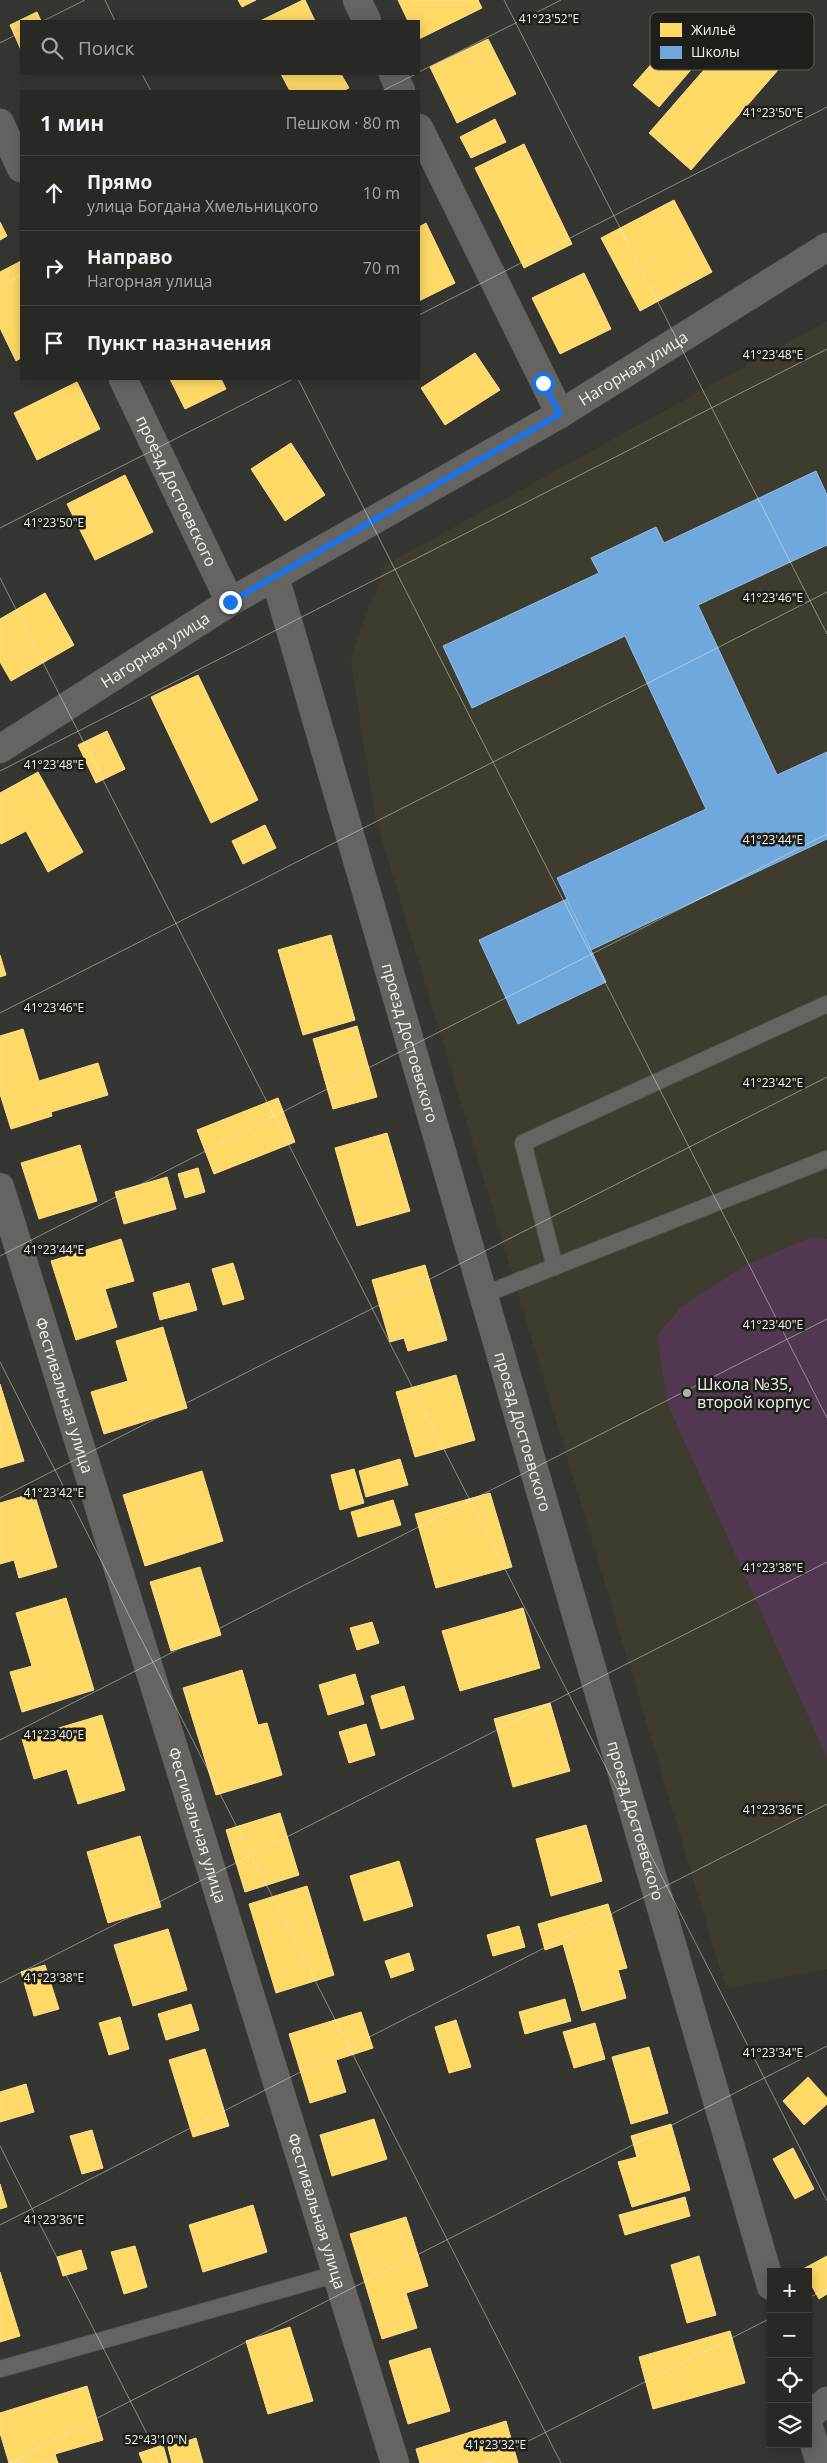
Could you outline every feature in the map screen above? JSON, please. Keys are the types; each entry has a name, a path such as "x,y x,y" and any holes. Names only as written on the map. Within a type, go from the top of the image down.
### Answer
{"street":[{"path":"356,0 366,20"},
{"path":"393,75 400,90"},
{"path":"0,123 20,166"},
{"path":"420,130 560,414"},
{"name":"Нагорная улица","path":"0,748 230,602 560,414 827,247"},
{"name":"проезд Достоевского","path":"123,380 230,602"},
{"name":"проезд Достоевского","path":"276,577 767,2272"},
{"name":"Фестивальная улица","path":"0,1187 395,2463"},
{"path":"812,2414 827,2401"},
{"path":"812,2437 820,2463"}],"lane":[{"path":"554,1267 523,1143 827,1004"},
{"path":"484,1295 827,1158"},
{"path":"0,2369 337,2274"}],"shaded area":[{"name":"Школа №35, второй корпус","path":"827,321 827,1969 726,1989 375,816 350,657 385,565"},
{"path":"809,1238 827,1239 827,1758 668,1405 657,1336 681,1307 746,1265"}],"building: Жильё":[{"path":"238,0 256,0 242,7"},
{"path":"305,0 315,20 262,20"},
{"path":"398,0 478,0 482,8 420,39 420,20 408,20"},
{"path":"37,12 41,20 20,20"},
{"path":"20,20 20,48 10,25"},
{"path":"488,39 516,94 457,123 430,67"},
{"path":"650,66 650,70 691,70 659,107 633,85"},
{"path":"704,70 778,70 691,170 649,133"},
{"path":"282,75 342,75 349,88 344,90 289,90"},
{"path":"495,119 506,142 471,158 460,137"},
{"path":"524,144 572,244 524,268 475,168"},
{"path":"674,200 712,272 640,311 601,238"},
{"path":"0,222 7,236 0,240"},
{"path":"426,223 455,283 420,300 420,226"},
{"path":"20,262 20,359 16,361 0,328 0,272"},
{"path":"584,273 611,329 560,354 532,298"},
{"path":"475,353 500,390 445,425 421,388"},
{"path":"170,380 222,380 226,389 185,409"},
{"path":"77,382 100,429 37,460 14,413"},
{"path":"291,443 325,495 285,521 251,469"},
{"path":"125,475 153,532 95,560 67,504"},
{"path":"45,593 74,645 11,681 0,662 0,619"},
{"path":"198,675 258,800 211,823 151,697"},
{"path":"107,731 125,769 96,783 78,745"},
{"path":"38,772 83,852 48,872 26,831 1,844 0,842 0,793"},
{"path":"265,825 276,848 243,864 232,841"},
{"path":"331,935 355,1020 303,1035 278,950"},
{"path":"0,955 6,975 0,977"},
{"path":"357,1026 377,1097 333,1109 313,1039"},
{"path":"23,1029 39,1081 98,1063 108,1095 51,1112 52,1116 11,1129 0,1094 0,1036"},
{"path":"278,1098 295,1142 214,1174 197,1130"},
{"path":"387,1133 410,1211 357,1226 335,1148"},
{"path":"80,1145 97,1201 39,1219 21,1163"},
{"path":"198,1168 205,1192 185,1198 178,1174"},
{"path":"167,1177 176,1209 124,1224 115,1192"},
{"path":"121,1239 134,1281 105,1289 117,1327 76,1340 51,1261"},
{"path":"233,1263 244,1299 223,1305 212,1269"},
{"path":"425,1265 447,1340 408,1351 404,1338 390,1342 372,1280"},
{"path":"189,1283 197,1310 160,1320 153,1293"},
{"path":"163,1327 187,1408 104,1434 91,1392 128,1381 116,1341"},
{"path":"456,1375 475,1440 415,1457 396,1392"},
{"path":"0,1384 24,1461 0,1468"},
{"path":"400,1459 408,1485 366,1497 359,1471"},
{"path":"354,1469 364,1503 340,1510 331,1475"},
{"path":"202,1471 223,1541 145,1566 123,1495"},
{"path":"34,1493 57,1567 19,1578 14,1560 0,1564 0,1503"},
{"path":"490,1493 512,1567 436,1588 415,1514"},
{"path":"393,1500 401,1525 358,1537 351,1512"},
{"path":"200,1567 221,1635 171,1651 150,1582"},
{"path":"66,1598 94,1690 22,1712 10,1672 32,1666 16,1613"},
{"path":"523,1608 540,1668 460,1691 442,1631"},
{"path":"372,1622 379,1643 357,1650 350,1628"},
{"path":"242,1670 258,1725 267,1723 282,1775 216,1795 183,1688"},
{"path":"355,1674 364,1704 328,1715 319,1685"},
{"path":"404,1686 414,1719 381,1729 371,1696"},
{"path":"550,1703 570,1771 513,1787 494,1719"},
{"path":"102,1715 125,1790 78,1804 67,1769 34,1779 22,1739"},
{"path":"366,1724 375,1755 349,1763 339,1732"},
{"path":"280,1813 299,1875 245,1892 226,1830"},
{"path":"586,1825 602,1881 551,1896 536,1839"},
{"path":"140,1836 161,1907 108,1923 87,1852"},
{"path":"399,1861 413,1906 364,1921 350,1876"},
{"path":"307,1886 334,1975 276,1993 249,1904"},
{"path":"608,1904 627,1968 618,1970 626,1998 582,2011 563,1944 545,1950 538,1924"},
{"path":"519,1926 525,1947 493,1956 487,1935"},
{"path":"168,1929 187,1990 133,2006 114,1945"},
{"path":"409,1953 414,1970 391,1978 385,1961"},
{"path":"45,1965 59,2009 34,2016 21,1972"},
{"path":"565,1999 571,2021 525,2034 519,2012"},
{"path":"191,2004 199,2030 166,2040 158,2014"},
{"path":"361,2012 373,2048 336,2060 346,2092 310,2103 289,2034"},
{"path":"120,2017 129,2049 109,2055 99,2023"},
{"path":"456,2020 471,2067 449,2073 435,2027"},
{"path":"595,2023 605,2059 574,2068 563,2032"},
{"path":"649,2047 668,2113 631,2124 612,2057"},
{"path":"205,2049 229,2126 193,2137 169,2060"},
{"path":"808,2077 827,2098 827,2104 804,2125 783,2101"},
{"path":"26,2084 34,2112 0,2122 0,2092"},
{"path":"374,2119 387,2159 332,2176 320,2135"},
{"path":"671,2124 690,2190 632,2207 618,2162 637,2157 631,2136"},
{"path":"92,2130 103,2168 82,2174 70,2136"},
{"path":"793,2148 814,2189 795,2199 773,2159"},
{"path":"0,2184 7,2207 0,2209"},
{"path":"685,2197 690,2216 625,2235 619,2215"},
{"path":"253,2205 267,2252 203,2272 189,2225"},
{"path":"406,2217 428,2286 406,2293 417,2328 382,2339 350,2234"},
{"path":"135,2246 147,2287 124,2294 111,2252"},
{"path":"81,2250 87,2269 63,2276 57,2257"},
{"path":"699,2256 716,2315 687,2323 671,2265"},
{"path":"827,2256 827,2294 819,2299 812,2286 812,2268 805,2268"},
{"path":"0,2272 20,2336 0,2342"},
{"path":"290,2327 313,2401 268,2414 246,2341"},
{"path":"730,2331 745,2383 653,2409 639,2357"},
{"path":"430,2348 450,2411 408,2424 389,2361"},
{"path":"87,2386 103,2440 55,2454 58,2463 9,2463 0,2433 0,2413"},
{"path":"506,2421 518,2463 420,2463 416,2449"},
{"path":"196,2438 203,2463 172,2463 168,2447"},
{"path":"163,2445 168,2463 143,2463 139,2453"}],"building: Школы":[{"path":"816,471 827,495 827,545 698,605 777,775 827,752 827,839 591,950 557,878 706,809 625,636 472,708 443,646 599,573 591,558 656,527 664,543"},
{"path":"567,899 606,982 518,1024 479,940"}],"place":[{"name":"Школа №35, второй корпус","path":"687,1393"}],"route":[{"path":"230,602 560,414 543,383"}]}
